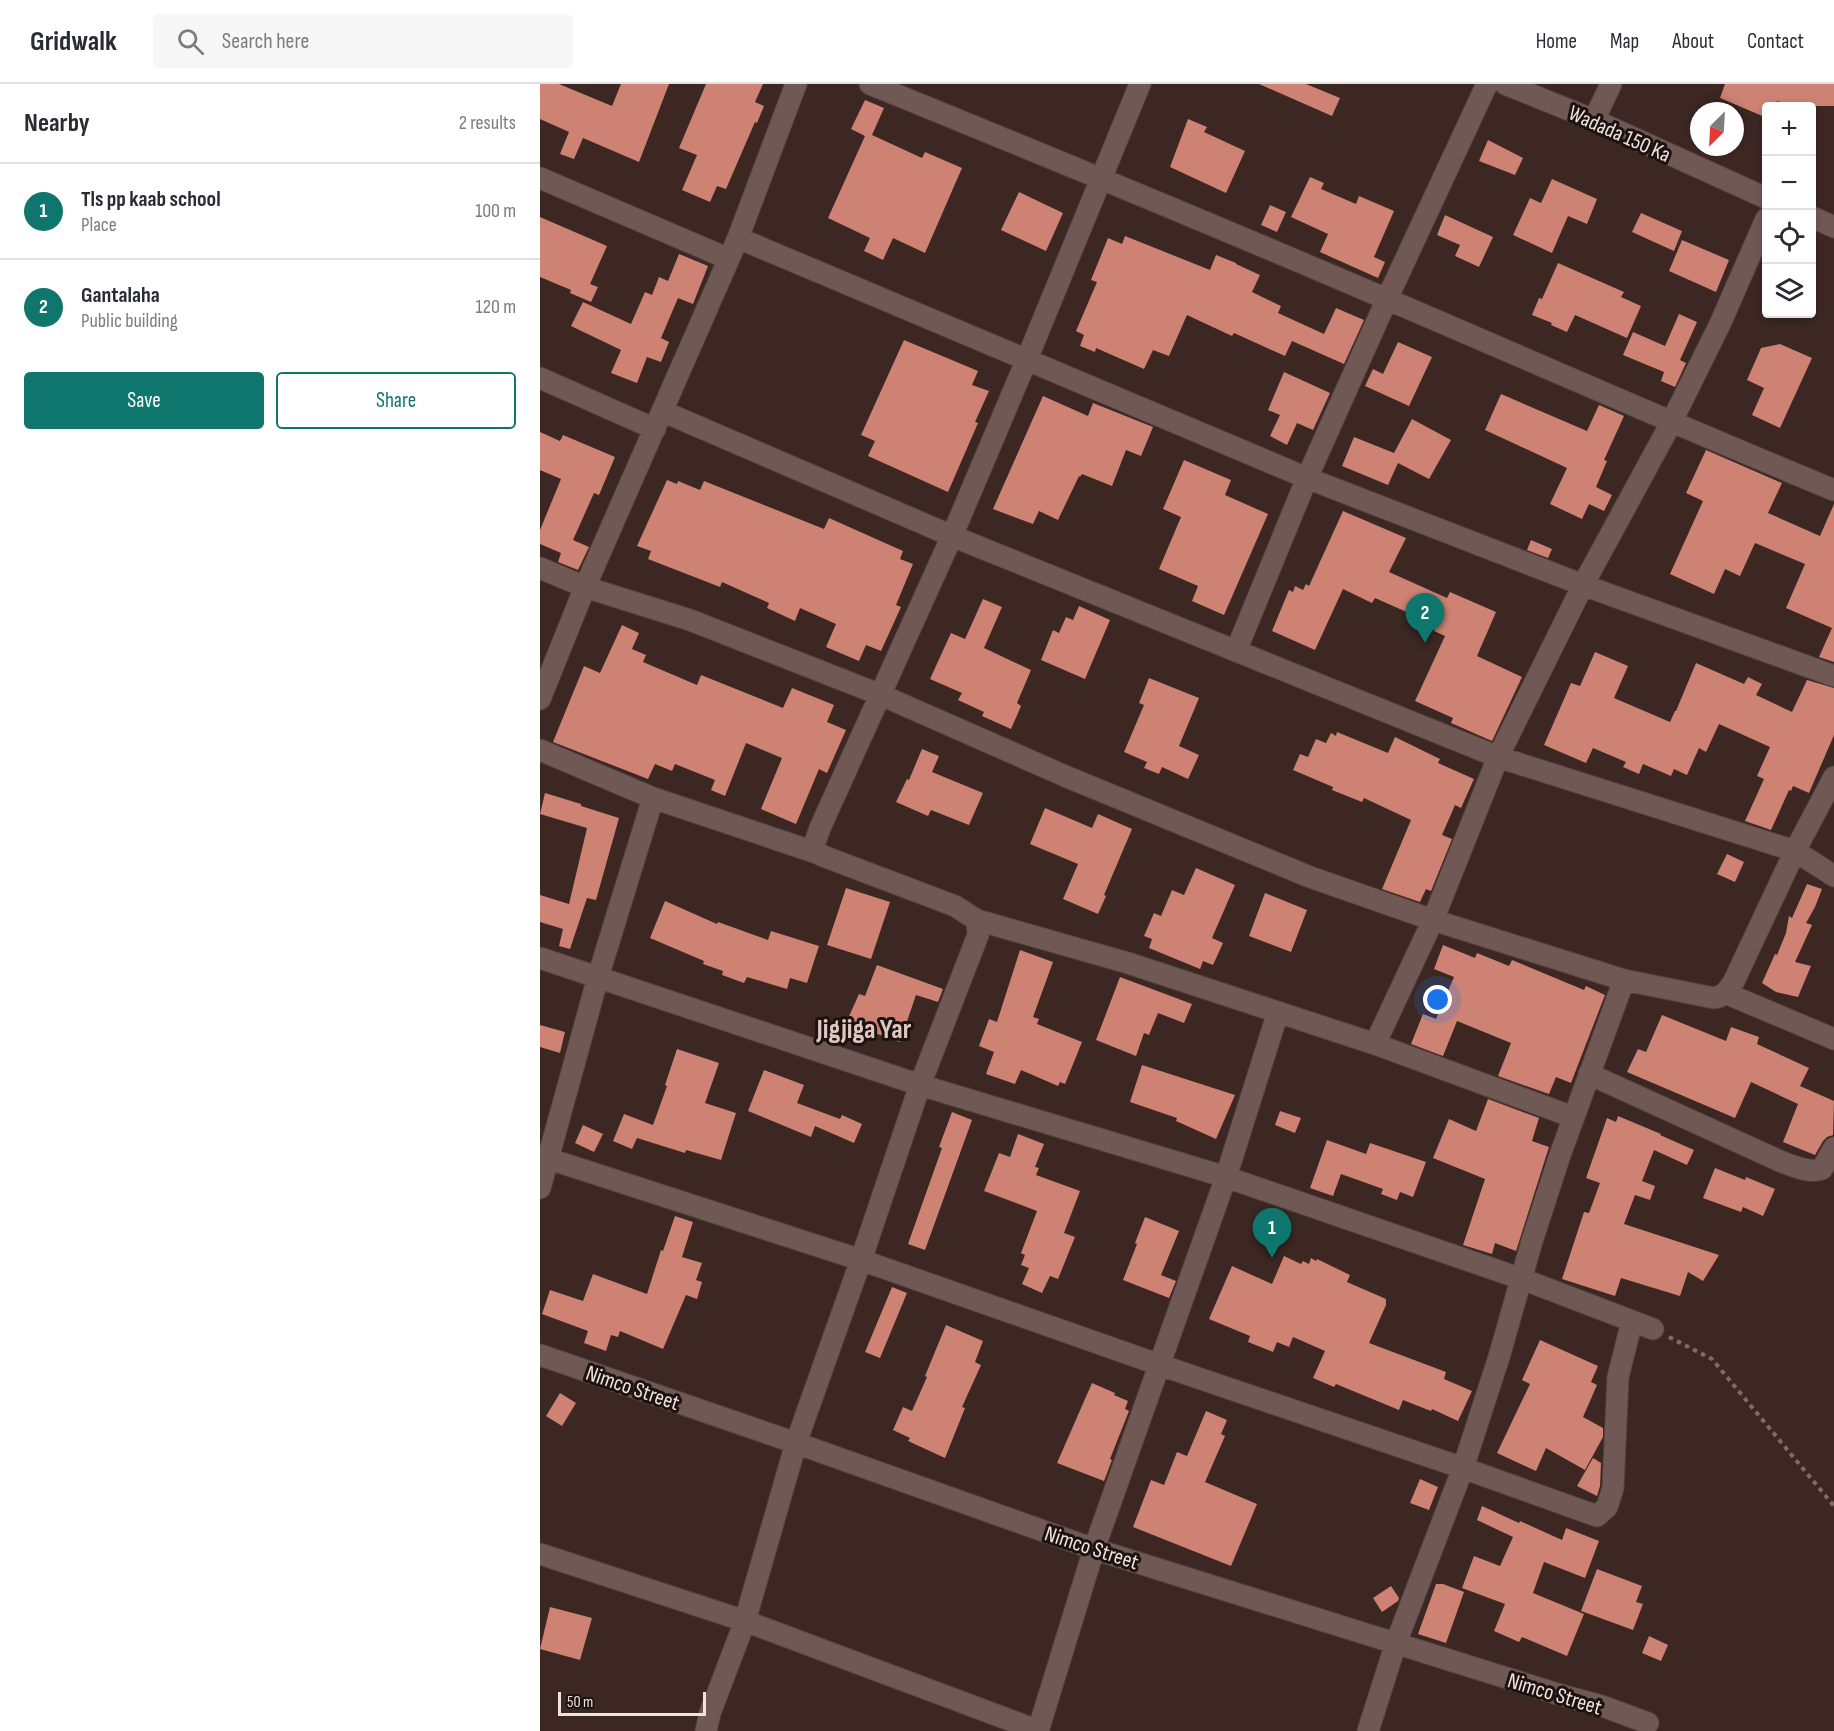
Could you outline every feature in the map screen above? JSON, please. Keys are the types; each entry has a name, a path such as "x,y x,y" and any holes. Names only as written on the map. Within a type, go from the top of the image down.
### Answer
{"street":[{"path":"540,699 585,587 738,238 796,84"},
{"path":"870,84 1102,178 1671,423 1834,490"},
{"path":"817,853 813,848 814,841 952,536 1028,359 1140,84"},
{"path":"1236,651 1307,478 1486,84"},
{"name":"Wadada 150 Ka","path":"1505,84 1594,120 1762,196"},
{"path":"1594,120 1611,84"},
{"path":"540,178 729,259"},
{"path":"1816,218 1834,225"},
{"path":"1375,1044 1432,920 1498,757 1583,585 1671,423 1720,324 1762,230"},
{"path":"738,238 1307,478 1583,585 1834,676"},
{"path":"540,378 658,420 952,536 1498,757 1795,851 1834,876"},
{"path":"540,568 585,587 690,620 881,695 1054,772 1310,877 1432,920 1624,980 1713,998 1721,997 1734,981 1795,851 1834,777"},
{"path":"540,750 653,798 817,853 955,906 976,920 1128,963 1278,1012 1375,1044 1574,1117"},
{"path":"540,1188 545,1157 653,798"},
{"path":"706,1731 710,1713 745,1621 796,1443 920,1085 978,935 976,920"},
{"path":"540,958 920,1085 1226,1177 1522,1279 1653,1329"},
{"path":"1368,1731 1396,1642 1463,1468 1536,1230 1589,1074 1624,980"},
{"path":"1725,993 1834,1040"},
{"path":"540,1554 745,1621 1039,1731 1094,1549 1226,1177 1278,1012"},
{"path":"1589,1074 1782,1162 1807,1170 1822,1169 1834,1148"},
{"path":"545,1157 861,1260 1597,1516 1607,1507 1613,1488 1618,1377 1632,1321"},
{"name":"Nimco Street","path":"540,1355 1094,1549 1602,1706 1648,1723"}],"path":[{"path":"1653,1329 1712,1359 1834,1506"}],"building":[{"path":"540,84 559,84 612,106 621,84 669,84 639,162 583,138 574,159 560,154 569,132 540,119"},
{"path":"706,84 763,84 755,102 764,106 726,189 717,186 710,202 682,190 697,155 679,148"},
{"path":"1259,84 1306,84 1340,98 1332,116"},
{"path":"1725,84 1834,84 1834,106 1816,106 1816,102 1762,102 1762,116 1744,108 1744,102 1729,102 1720,98"},
{"path":"865,100 884,108 872,135 922,158 925,152 962,168 925,253 893,238 883,260 864,251 870,238 828,218 865,136 851,129"},
{"path":"1188,119 1207,127 1204,132 1245,151 1226,193 1170,167"},
{"path":"1488,140 1523,158 1515,175 1479,161"},
{"path":"1310,177 1324,183 1321,189 1356,204 1359,196 1394,211 1374,257 1385,262 1378,278 1320,252 1328,234 1291,217"},
{"path":"1552,179 1597,199 1587,224 1568,216 1552,253 1513,235 1530,198 1541,203"},
{"path":"1019,192 1063,213 1046,251 1001,230"},
{"path":"1270,205 1286,212 1277,232 1261,225"},
{"path":"1641,213 1682,231 1674,251 1632,232"},
{"path":"1445,215 1493,237 1479,267 1455,256 1460,245 1437,235"},
{"path":"540,217 607,246 590,284 598,287 591,302 570,293 571,290 540,277"},
{"path":"1125,236 1210,270 1216,255 1236,263 1260,275 1252,292 1281,306 1278,313 1324,334 1336,308 1364,320 1344,364 1292,341 1285,356 1234,333 1232,336 1187,315 1169,356 1153,350 1144,369 1096,348 1095,352 1080,346 1084,335 1076,331 1097,282 1091,280 1108,238 1122,244"},
{"path":"1682,240 1729,260 1716,292 1669,271"},
{"path":"679,254 708,266 693,304 678,298 661,338 669,342 661,362 647,357 637,383 611,373 621,350 571,326 583,302 631,324 645,292 652,295 659,277 668,281"},
{"path":"1558,263 1624,292 1621,297 1641,306 1627,338 1575,315 1567,332 1532,315"},
{"path":"1679,314 1697,322 1680,360 1686,363 1675,387 1661,381 1664,372 1623,355 1633,332 1665,346"},
{"path":"904,340 978,371 972,385 989,391 975,422 978,423 948,492 868,456 875,441 861,435"},
{"path":"1398,342 1432,357 1409,406 1365,386 1373,369 1383,374"},
{"path":"1780,344 1812,358 1780,428 1752,415 1764,388 1747,380 1761,348"},
{"path":"1284,372 1330,393 1313,430 1297,423 1287,445 1270,436 1280,415 1268,410"},
{"path":"1501,394 1587,431 1599,405 1624,416 1604,460 1607,461 1596,487 1612,495 1604,511 1589,504 1582,519 1550,504 1567,468 1485,430"},
{"path":"1043,396 1088,416 1093,403 1153,427 1141,456 1126,450 1112,486 1082,474 1058,520 1039,511 1033,524 993,509"},
{"path":"1412,419 1451,440 1429,479 1398,463 1388,485 1342,466 1354,437 1394,453"},
{"path":"540,432 560,441 563,435 615,457 599,495 594,493 573,540 589,547 578,570 558,562 561,553 540,544 540,530 561,479 540,470"},
{"path":"1706,450 1782,483 1768,513 1820,536 1834,504 1834,662 1819,657 1832,628 1786,608 1805,564 1755,543 1740,576 1725,569 1714,594 1670,574 1703,501 1686,493"},
{"path":"1184,460 1231,480 1225,495 1268,514 1224,615 1192,601 1198,586 1159,569 1181,517 1163,509"},
{"path":"667,480 677,484 678,481 700,490 704,481 824,529 829,518 903,551 900,559 913,564 896,605 901,607 881,651 866,645 859,661 826,647 836,624 800,608 795,621 767,608 769,603 722,582 720,587 648,559 651,551 637,546"},
{"path":"1343,511 1406,538 1389,572 1447,598 1450,592 1496,612 1477,656 1522,677 1492,741 1451,723 1453,718 1415,701 1445,636 1434,631 1436,625 1375,598 1372,603 1343,589 1315,650 1272,631 1289,590 1293,592 1295,586 1303,590 1306,584 1309,586"},
{"path":"1531,540 1552,549 1548,558 1527,550"},
{"path":"983,599 1002,607 984,648 1031,670 1017,703 1021,706 1011,729 982,716 984,712 958,700 962,693 930,679 951,633 965,639"},
{"path":"1079,606 1110,620 1085,679 1041,660 1053,630 1059,633 1066,617 1073,620"},
{"path":"622,625 639,633 632,649 646,655 643,662 697,685 701,675 783,708 792,688 834,705 827,722 846,730 827,773 819,769 796,824 761,809 782,758 746,743 725,796 711,790 715,780 675,764 672,771 655,764 648,779 553,742 584,666 600,673"},
{"path":"1595,652 1628,666 1614,698 1670,722 1696,663 1744,684 1748,677 1762,684 1756,695 1792,712 1807,680 1834,688 1834,735 1809,793 1793,786 1771,830 1745,821 1764,779 1757,776 1770,747 1719,724 1706,752 1699,748 1687,775 1674,769 1671,776 1643,764 1639,774 1623,767 1626,762 1593,748 1586,763 1544,745 1571,683 1580,686"},
{"path":"1149,678 1199,698 1179,746 1199,755 1188,779 1162,767 1159,774 1144,768 1147,762 1124,752 1144,705 1139,703"},
{"path":"1337,732 1388,753 1395,737 1440,759 1438,763 1474,779 1461,808 1455,805 1442,835 1452,839 1431,891 1426,889 1420,902 1382,889 1411,820 1364,798 1362,802 1332,790 1333,787 1293,770 1300,754 1308,757 1316,739 1326,743 1331,733 1336,736"},
{"path":"922,749 939,756 932,772 983,793 969,825 931,810 928,816 896,802 907,779 909,780"},
{"path":"545,793 619,818 596,900 587,898 570,949 559,946 563,929 540,922 540,895 569,904 587,828 540,814"},
{"path":"1045,808 1092,828 1098,814 1132,829 1098,914 1063,899 1078,864 1030,844"},
{"path":"1727,854 1744,862 1735,882 1717,874"},
{"path":"1196,868 1235,885 1212,938 1223,943 1213,965 1203,961 1200,969 1149,948 1152,939 1144,936 1154,913 1161,916 1172,890 1184,895"},
{"path":"1807,884 1822,889 1806,923 1812,925 1795,962 1811,966 1798,997 1776,992 1762,983 1786,933 1789,916 1792,918"},
{"path":"846,888 890,902 871,959 827,945"},
{"path":"1265,893 1307,910 1291,952 1249,936"},
{"path":"665,901 717,924 718,922 768,940 771,931 819,946 807,983 790,978 787,989 747,977 744,983 722,975 723,971 703,964 704,961 650,938"},
{"path":"1443,945 1475,958 1477,953 1509,966 1512,960 1584,990 1586,986 1605,995 1571,1083 1556,1077 1549,1094 1498,1076 1511,1043 1457,1021 1443,1056 1411,1044 1423,1014 1436,1019 1454,977 1434,969"},
{"path":"1020,950 1053,962 1033,1017 1039,1019 1037,1024 1082,1042 1065,1084 1060,1082 1058,1086 1021,1070 1015,1084 986,1074 994,1052 979,1046 989,1019 997,1022"},
{"path":"877,965 943,989 938,1002 916,995 900,1042 846,1023 859,994 865,996"},
{"path":"1120,977 1192,1004 1184,1023 1158,1013 1149,1035 1144,1033 1136,1056 1096,1040"},
{"path":"1662,1015 1726,1041 1731,1027 1759,1037 1757,1044 1809,1068 1800,1086 1834,1101 1833,1135 1823,1141 1815,1155 1783,1142 1798,1104 1751,1082 1735,1118 1627,1072 1638,1049 1646,1052"},
{"path":"540,1025 565,1032 560,1053 540,1047"},
{"path":"677,1049 719,1063 705,1103 736,1113 721,1160 686,1150 685,1153 637,1138 632,1149 613,1141 624,1114 653,1125"},
{"path":"1142,1065 1235,1095 1216,1139 1176,1121 1177,1118 1130,1102"},
{"path":"764,1070 804,1085 797,1103 840,1119 842,1115 862,1124 854,1143 815,1126 811,1137 748,1111"},
{"path":"1488,1099 1539,1118 1532,1141 1549,1147 1516,1251 1495,1243 1492,1254 1463,1245 1485,1179 1433,1158 1449,1119 1476,1131"},
{"path":"1280,1111 1301,1118 1295,1133 1275,1125"},
{"path":"952,1112 972,1120 925,1250 908,1244 942,1148 939,1147"},
{"path":"1618,1116 1694,1150 1687,1165 1654,1150 1642,1181 1655,1186 1650,1200 1635,1195 1624,1224 1719,1255 1703,1281 1688,1272 1680,1296 1621,1278 1615,1296 1562,1279 1584,1212 1589,1213 1600,1183 1586,1178 1607,1118 1616,1122"},
{"path":"583,1125 603,1134 594,1152 575,1143"},
{"path":"1018,1134 1044,1144 1035,1167 1039,1168 1036,1175 1080,1191 1064,1233 1075,1237 1058,1279 1050,1276 1042,1293 1022,1284 1029,1268 1021,1265 1025,1255 1021,1253 1037,1211 984,1191 999,1153 1010,1157"},
{"path":"1327,1140 1366,1154 1370,1143 1426,1162 1413,1197 1400,1192 1397,1200 1381,1194 1383,1189 1341,1174 1333,1196 1310,1188"},
{"path":"1715,1168 1775,1189 1763,1216 1743,1207 1741,1212 1703,1198"},
{"path":"675,1216 693,1222 682,1257 702,1263 696,1280 702,1282 697,1299 686,1295 663,1349 620,1331 618,1337 611,1335 606,1351 584,1343 588,1331 542,1314 550,1290 583,1301 593,1274 647,1294"},
{"path":"1145,1217 1179,1231 1161,1275 1176,1281 1169,1298 1123,1280"},
{"path":"1284,1256 1301,1264 1303,1261 1309,1264 1311,1258 1316,1261 1317,1259 1350,1275 1347,1282 1386,1299 1386,1305 1369,1343 1446,1372 1444,1379 1472,1391 1458,1421 1432,1409 1431,1411 1403,1400 1399,1410 1336,1384 1334,1387 1313,1378 1325,1351 1293,1337 1289,1347 1277,1342 1273,1352 1248,1342 1250,1336 1209,1319 1232,1266 1272,1284"},
{"path":"892,1287 907,1293 880,1358 865,1352"},
{"path":"946,1325 983,1341 975,1362 981,1365 962,1407 965,1408 945,1458 908,1441 910,1438 893,1430 903,1407 912,1411"},
{"path":"1540,1340 1598,1366 1591,1382 1597,1385 1583,1417 1603,1428 1603,1437 1585,1470 1546,1448 1536,1471 1497,1453 1530,1384 1522,1380"},
{"path":"1092,1383 1128,1401 1125,1409 1129,1411 1104,1481 1057,1463"},
{"path":"560,1393 576,1403 562,1426 546,1416"},
{"path":"1206,1411 1227,1420 1221,1434 1225,1436 1205,1482 1257,1504 1231,1566 1133,1527 1151,1480 1164,1485 1177,1452 1187,1456"},
{"path":"1593,1458 1601,1463 1597,1496 1577,1486"},
{"path":"1420,1479 1438,1487 1429,1510 1410,1503"},
{"path":"1482,1506 1562,1540 1566,1528 1599,1541 1585,1578 1544,1562 1533,1593 1584,1614 1567,1656 1522,1637 1519,1642 1494,1631 1505,1604 1462,1588 1474,1556 1500,1566 1513,1537 1477,1520"},
{"path":"1597,1569 1642,1586 1636,1602 1643,1604 1633,1630 1581,1611"},
{"path":"1436,1584 1443,1584 1464,1592 1446,1643 1418,1634"},
{"path":"1391,1586 1399,1598 1398,1601 1382,1612 1373,1598"},
{"path":"550,1607 592,1618 580,1660 540,1649"},
{"path":"1649,1636 1668,1645 1661,1661 1642,1653"}],"place":[{"name":"Gantalaha","path":"1425,643"},
{"name":"Tls pp kaab school","path":"1272,1258"}],"district":[{"name":"Jigjiga Yar","path":"864,1028"}]}
